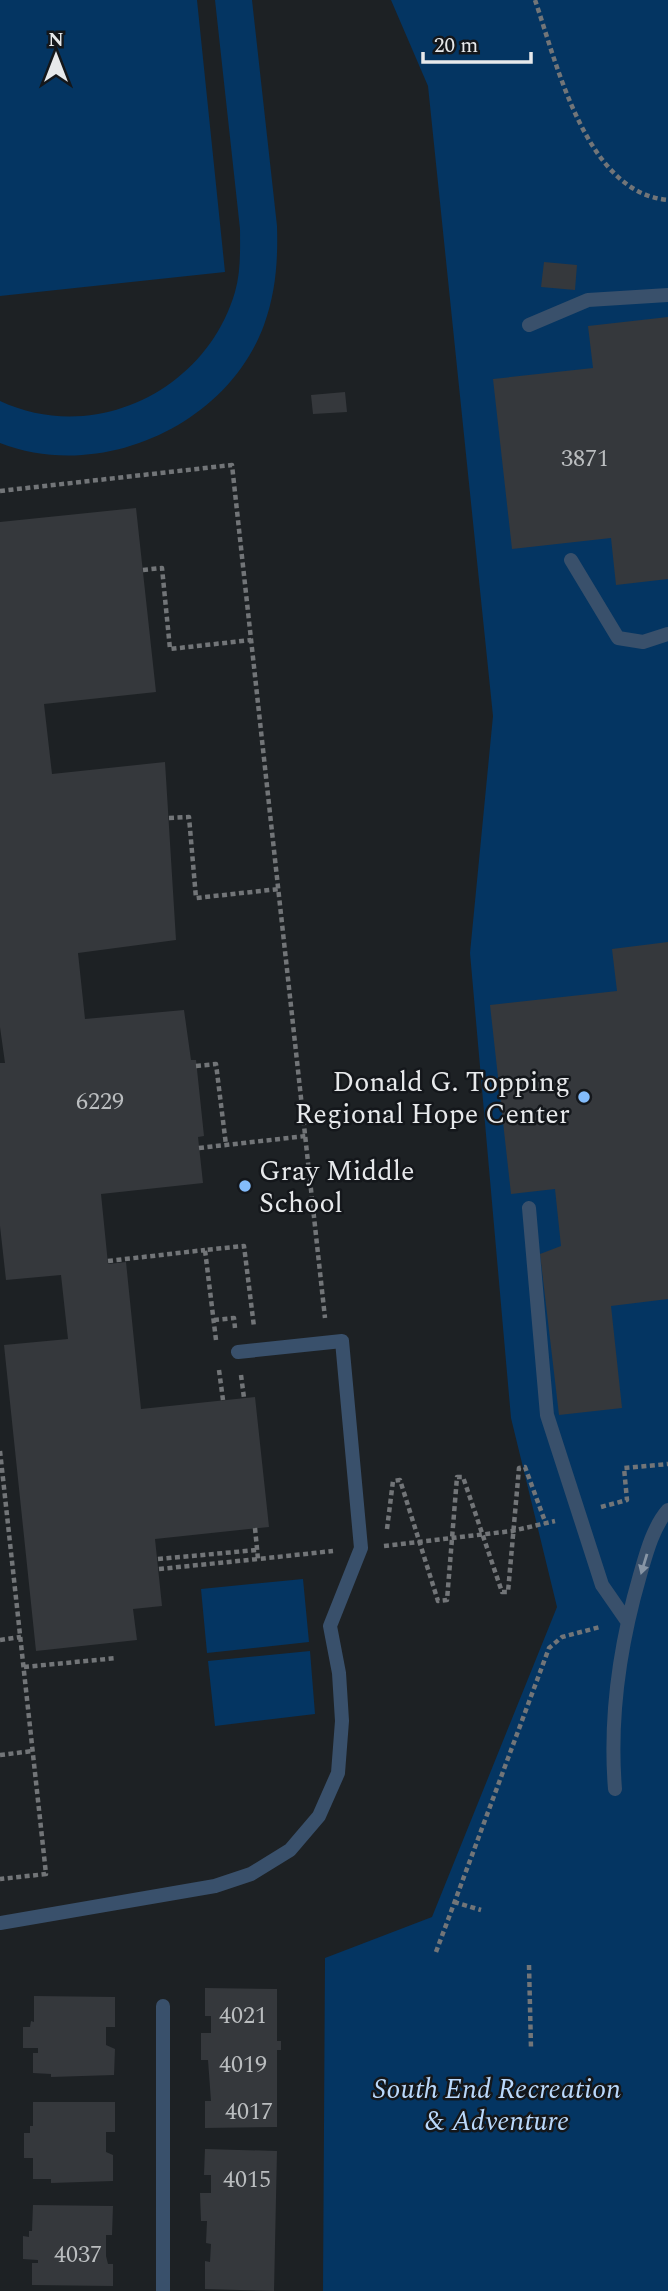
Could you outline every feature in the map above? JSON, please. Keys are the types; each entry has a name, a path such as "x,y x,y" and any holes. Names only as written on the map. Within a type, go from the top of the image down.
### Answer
{"lane":[{"path":"529,325 588,300 668,295"},
{"path":"570,560 618,638 643,642 668,634"},
{"path":"529,1208 547,1415 602,1585 627,1620"},
{"path":"0,1923 215,1886 251,1874 290,1850 319,1816 338,1773 342,1721 339,1673 331,1626 361,1548 342,1341 238,1352"},
{"path":"615,1789 615,1695 627,1620 647,1552 668,1510"},
{"path":"163,2006 163,2291"}],"path":[{"path":"535,0 575,118 599,154 648,199 668,200"},
{"path":"0,492 232,465 328,1342"},
{"path":"143,570 162,568 170,649 251,640"},
{"path":"169,818 189,817 196,898 279,889"},
{"path":"196,1066 216,1064 226,1145"},
{"path":"199,1148 306,1136"},
{"path":"108,1261 244,1246 257,1350"},
{"path":"205,1250 216,1347"},
{"path":"213,1320 234,1318"},
{"path":"218,1360 223,1400"},
{"path":"243,1385 244,1398"},
{"path":"0,1451 46,1874 0,1879"},
{"path":"594,1509 627,1500 624,1468 668,1464"},
{"path":"385,1546 393,1481 400,1480 438,1601 447,1600 457,1477 463,1477 502,1592 508,1592 519,1468 525,1467 546,1524"},
{"path":"0,1519 7,1519"},
{"path":"159,1569 512,1531 556,1521"},
{"path":"255,1528 258,1559"},
{"path":"158,1559 257,1550"},
{"path":"436,1952 549,1648 562,1637 627,1620"},
{"path":"0,1640 20,1637"},
{"path":"24,1667 117,1658"},
{"path":"0,1755 33,1751"},
{"path":"454,1902 481,1910"},
{"path":"529,1965 531,2048"}],"green space":[{"path":"0,0 197,0 225,272 0,296"},
{"path":"215,0 252,0 277,226 275,276 264,325 246,361 221,392 191,417 156,436 118,449 78,455 39,453 0,443 0,401 36,413 72,416 108,412 142,400 173,382 199,357 220,327 237,284 240,229"},
{"name":"South End Recreation & Adventure","path":"391,0 668,0 668,2291 323,2291 325,1958 432,1917 557,1607 511,1418 470,953 493,716 428,86"},
{"path":"303,1579 309,1642 207,1653 201,1589"},
{"path":"310,1651 315,1714 215,1726 208,1661"}],"building":[{"path":"544,262 577,265 575,290 541,287"},
{"path":"668,317 668,579 616,585 611,538 512,549 493,379 593,368 588,326"},
{"path":"345,392 347,412 313,414 311,395"},
{"name":"Gray Middle School","path":"136,508 156,692 44,704 52,774 165,762 176,940 78,953 85,1019 184,1010 191,1060 196,1060 204,1136 198,1137 203,1183 101,1194 108,1264 126,1262 141,1409 255,1397 269,1527 155,1539 162,1606 133,1609 137,1640 36,1651 4,1345 68,1339 61,1275 6,1280 0,1226 0,1063 5,1063 0,1027 0,522"},
{"name":"Donald G. Topping Regional Hope Center","path":"668,942 668,1299 611,1306 622,1408 559,1415 540,1254 561,1246 555,1189 511,1194 490,1005 617,991 612,949"},
{"path":"205,1988 277,1989 277,2041 281,2041 281,2050 277,2050 277,2127 205,2128 205,2101 211,2101 208,2060 201,2060 201,2033 211,2033 211,2016 205,2016"},
{"path":"34,1996 115,1997 115,2027 106,2027 106,2045 115,2049 114,2075 51,2077 51,2074 33,2073 33,2053 38,2053 38,2048 23,2048 23,2027 30,2027 31,2021 34,2022"},
{"path":"33,2102 115,2102 115,2132 106,2132 106,2152 113,2155 113,2181 51,2183 51,2179 33,2179 33,2158 24,2158 24,2133 30,2133 30,2126 33,2126"},
{"path":"205,2149 277,2151 274,2291 205,2289 205,2261 210,2262 211,2244 206,2243 207,2221 201,2221 200,2193 211,2193 211,2175 204,2175"},
{"path":"33,2205 113,2206 112,2235 106,2235 106,2256 108,2264 113,2264 113,2286 32,2285 32,2263 38,2263 38,2260 23,2259 23,2236 29,2237 29,2231 32,2231"}],"place":[{"name":"Donald G. Topping Regional Hope Center","path":"584,1097"},
{"name":"Gray Middle School","path":"245,1186"}]}
